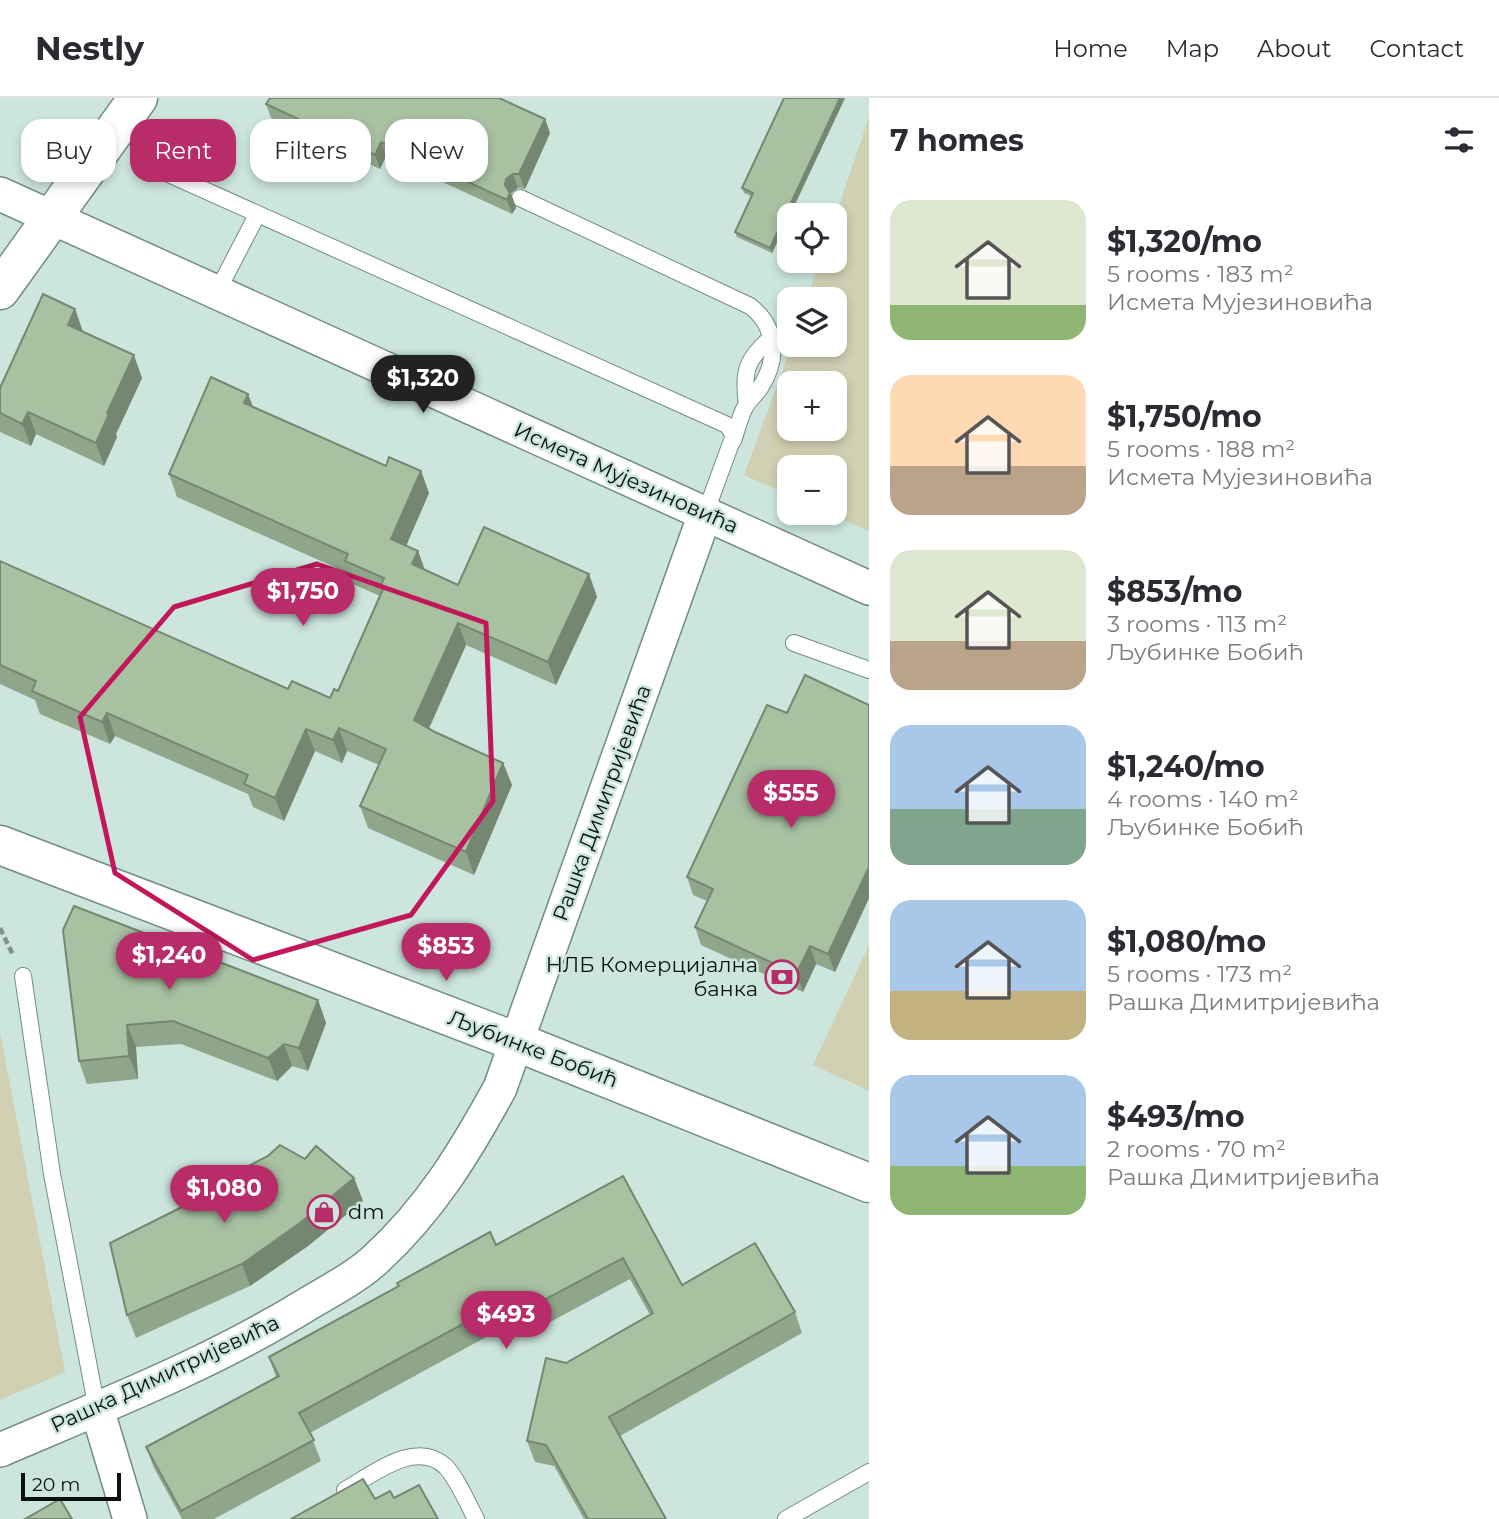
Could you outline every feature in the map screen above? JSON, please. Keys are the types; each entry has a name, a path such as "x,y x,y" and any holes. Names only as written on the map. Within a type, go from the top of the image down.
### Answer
{"main road":[{"path":"0,290 138,98"},
{"name":"Љубинке Бобић","path":"0,845 517,1042 869,1183"}],"street":[{"name":"Исмета Мујезиновића","path":"0,194 869,588"},
{"name":"Рашка Димитријевића","path":"0,1450 97,1409 259,1333 375,1260 429,1204 472,1139 500,1088 705,514"},
{"path":"97,1409 130,1519"}],"lane":[{"path":"185,182 727,425 734,435 730,447"},
{"path":"520,198 750,306 762,316 772,336 771,359 761,386 747,404 705,514"},
{"path":"217,292 257,215"},
{"path":"794,643 869,670"},
{"path":"23,976 52,1174 97,1409"},
{"path":"330,1499 388,1465 408,1457 427,1456 446,1468 476,1519"},
{"path":"786,1519 869,1472"}],"highlighted area":[{"path":"317,564 486,623 493,801 411,915 253,960 115,873 80,717 174,607"}],"shaded area":[{"path":"869,117 869,531 847,521 847,455 777,455 777,490 744,475 777,386 777,441 847,441 847,371 782,371 788,357 847,357 847,287 811,287 816,273 847,273 847,203 840,203"},
{"path":"869,945 869,1091 813,1065"},
{"path":"0,1032 65,1372 0,1400"}],"building":[{"path":"270,98 499,98 545,119 519,174 513,174 506,179 505,185 510,193 507,200 468,182 488,182 488,119 385,119 385,144 381,142 375,155 371,153 371,119 298,119 266,104"},
{"path":"784,98 840,98 791,203 777,203 777,233 770,248 735,232 753,193 742,188"},
{"path":"43,294 75,309 68,325 134,355 96,443 28,412 22,424 0,413 0,388"},
{"path":"211,377 248,394 244,403 386,466 389,457 421,471 391,539 418,551 412,564 458,585 484,527 589,574 548,662 458,623 414,720 503,763 466,852 360,806 386,749 339,728 333,740 306,729 275,798 244,784 248,775 107,713 102,722 32,691 36,681 0,665 0,561 288,689 292,681 330,698 334,689 338,691 383,589 380,587 384,578 345,561 348,554 169,474"},
{"path":"805,675 869,705 869,867 828,954 810,946 796,974 695,927 713,889 687,877 767,705 787,713"},
{"path":"74,906 318,1000 299,1048 284,1044 268,1058 173,1021 127,1025 129,1056 79,1061 63,930"},
{"path":"280,1145 305,1159 316,1146 354,1178 300,1223 242,1264 127,1315 110,1243 186,1205 183,1200 268,1156"},
{"path":"623,1176 682,1285 755,1243 795,1312 609,1417 666,1519 588,1519 546,1445 527,1441 546,1358 566,1363 653,1313 623,1258 531,1307 522,1292 299,1413 314,1440 181,1511 146,1447 279,1376 269,1357 399,1286 397,1283 490,1232 496,1245"},
{"path":"363,1479 375,1499 390,1491 394,1498 419,1485 438,1519 291,1519"},
{"path":"60,1499 72,1519 25,1519"}],"place":[{"name":"НЛБ Комерцијална банка","path":"782,977"},
{"name":"dm","path":"324,1212"}]}
